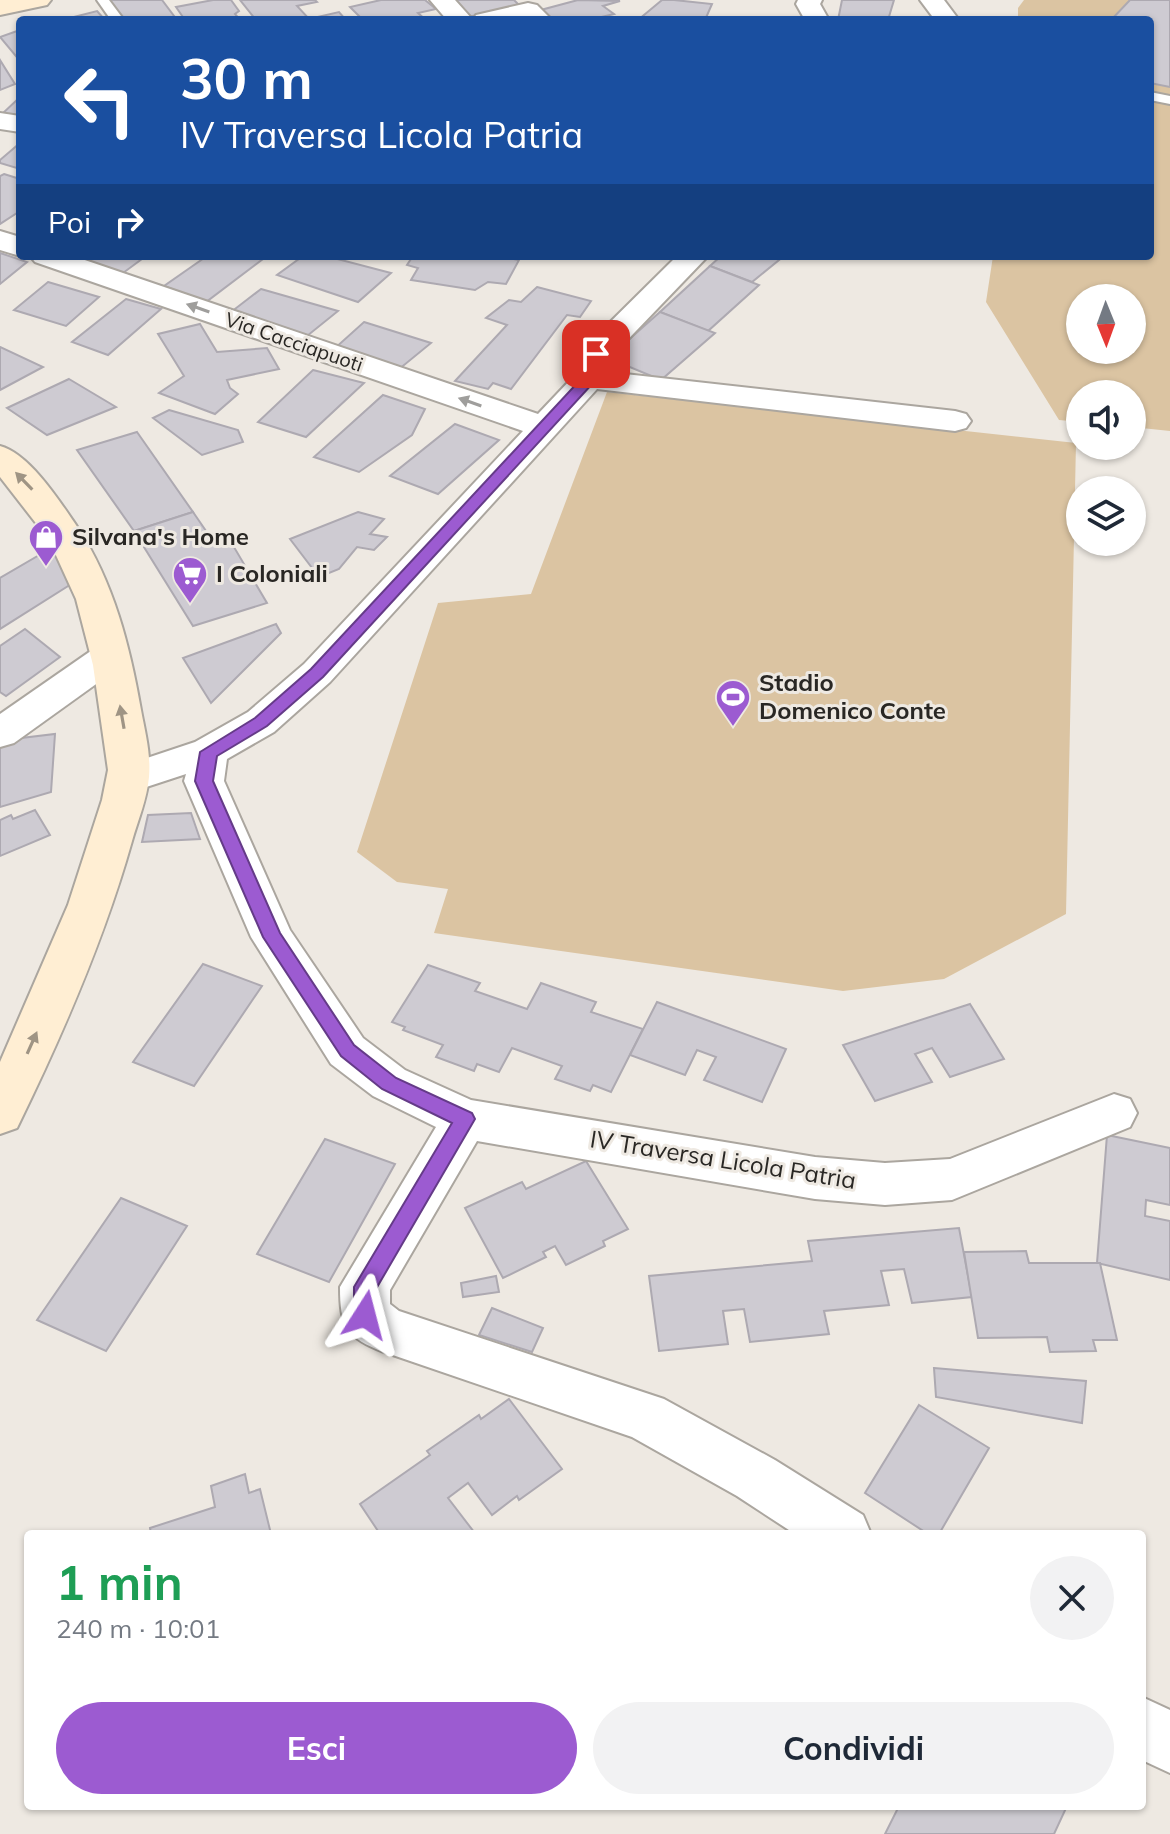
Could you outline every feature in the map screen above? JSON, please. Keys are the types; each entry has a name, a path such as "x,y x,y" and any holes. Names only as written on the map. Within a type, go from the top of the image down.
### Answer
{"street":[{"path":"0,7 38,0"},
{"path":"442,0 457,16"},
{"path":"502,16 528,10 535,16"},
{"name":"Via Cacciapuoti","path":"57,260 544,427"},
{"path":"128,779 209,752 261,722 317,673 589,379 596,354 689,260"},
{"path":"589,379 955,421"},
{"path":"0,457 41,499 78,559 97,600 126,738 128,779 86,919 1,1108"},
{"path":"0,733 111,655"},
{"name":"IV Traversa Licola Patria","path":"209,752 204,781 254,898 272,937 347,1051 389,1083 465,1119 815,1178 885,1184 952,1179 1114,1113"},
{"path":"465,1119 365,1287 365,1315 384,1329 646,1417 756,1478 838,1530"},
{"path":"1146,1729 1170,1744"}],"shaded area":[{"path":"1024,0 1170,0 1170,431 1146,428 1146,380 1066,380 1066,421 1059,420 986,302 992,260 1154,260 1154,16 1018,16 1018,8"},
{"name":"Stadio Domenico Conte","path":"607,392 1066,442 1066,460 1076,460 1075,476 1066,476 1066,556 1074,556 1066,914 944,979 843,991 434,933 448,889 397,882 357,852 438,603 531,594"}],"building":[{"path":"106,0 162,0 174,16 117,16"},
{"path":"231,0 239,11 237,16 182,16 176,7"},
{"path":"240,0 317,2 297,6 306,16 253,16"},
{"path":"381,0 425,0 436,9 418,13 421,16 359,16 350,7"},
{"path":"449,0 514,0 520,6 473,16 467,16"},
{"path":"578,0 620,1 603,6 614,14 606,16 544,16 537,11"},
{"path":"662,0 712,4 707,16 643,16"},
{"path":"842,0 894,0 889,16 839,16"},
{"path":"1130,0 1170,0 1170,87 1154,84 1154,16 1115,16"},
{"path":"97,11 101,16 78,16"},
{"path":"339,12 342,16 322,16"},
{"path":"16,31 16,56 0,37"},
{"path":"0,60 15,84 0,90"},
{"path":"16,101 16,116 2,114"},
{"path":"16,146 16,168 0,163"},
{"path":"4,174 16,178 16,214 0,224 0,176"},
{"path":"0,253 27,262 0,284"},
{"path":"85,260 141,260 123,273"},
{"path":"201,260 262,260 206,302 164,286"},
{"path":"298,260 341,260 391,273 358,302 277,275"},
{"path":"410,260 519,260 506,284 488,282 475,290 411,280 418,268 407,265"},
{"path":"717,260 779,260 752,282 710,266"},
{"path":"710,266 759,285 708,331 660,312"},
{"path":"48,282 99,297 66,326 14,310"},
{"path":"537,287 591,301 580,317 567,315 511,389 493,383 488,389 455,381 507,325 486,318 509,300 521,302"},
{"path":"261,289 338,311 307,336 231,312"},
{"path":"126,299 161,309 108,355 72,342"},
{"path":"660,312 715,333 661,380 608,358"},
{"path":"364,322 431,343 398,370 334,349"},
{"path":"200,324 217,352 267,348 279,369 227,380 230,388 238,394 215,414 159,393 184,376 158,334"},
{"path":"0,347 43,367 0,390"},
{"path":"313,370 364,383 306,437 258,422"},
{"path":"69,379 116,407 47,435 7,408"},
{"path":"383,395 425,409 412,435 359,472 314,457"},
{"path":"169,410 238,430 243,442 202,455 153,418"},
{"path":"455,424 499,440 438,494 390,476"},
{"path":"137,432 193,512 134,531 77,450"},
{"path":"193,512 215,544 231,542 267,603 193,626 134,531"},
{"path":"358,512 384,519 370,534 387,537 374,550 357,547 339,569 319,577 290,539"},
{"path":"53,547 76,581 0,629 0,578"},
{"path":"276,624 281,633 211,703 183,658"},
{"path":"25,629 60,657 6,696 0,692 0,646"},
{"path":"55,734 51,792 0,807 0,748 13,739"},
{"path":"35,810 50,835 0,856 0,820 11,815 13,819"},
{"path":"191,813 200,839 142,842 148,815"},
{"path":"203,964 262,986 194,1086 133,1062"},
{"path":"428,965 480,983 475,991 527,1009 541,983 596,1002 591,1012 643,1029 611,1092 593,1085 590,1091 555,1079 562,1066 512,1048 499,1072 477,1064 474,1071 436,1057 443,1045 403,1030 405,1027 392,1022"},
{"path":"657,1002 786,1049 762,1102 704,1080 716,1057 697,1050 685,1075 630,1055"},
{"path":"970,1004 1004,1059 950,1077 932,1048 915,1054 932,1082 875,1101 843,1045"},
{"path":"1107,1135 1170,1148 1170,1205 1146,1200 1145,1216 1170,1221 1170,1280 1097,1263"},
{"path":"325,1139 395,1164 329,1282 257,1254"},
{"path":"586,1161 628,1229 603,1241 605,1246 566,1265 555,1246 543,1252 546,1257 503,1278 465,1208 522,1182 526,1189"},
{"path":"121,1198 187,1226 106,1351 37,1320"},
{"path":"959,1228 972,1297 912,1303 904,1269 881,1271 889,1305 824,1311 829,1334 750,1342 744,1309 723,1311 728,1344 659,1351 649,1276 812,1261 808,1241"},
{"path":"1026,1251 1029,1263 1100,1263 1117,1340 1093,1340 1096,1351 1050,1352 1047,1337 978,1338 964,1252"},
{"path":"496,1276 499,1292 463,1297 461,1283"},
{"path":"492,1308 543,1328 532,1352 479,1335"},
{"path":"934,1368 1086,1381 1082,1423 936,1397"},
{"path":"509,1399 562,1469 492,1515 468,1483 448,1498 472,1530 377,1530 360,1504 430,1455 427,1451 479,1415 481,1419"},
{"path":"919,1405 989,1448 941,1530 922,1530 865,1493"},
{"path":"245,1474 249,1493 260,1489 270,1530 150,1530 215,1507 211,1486"},
{"path":"897,1810 1065,1810 1054,1834 885,1834"}],"place":[{"name":"Silvana's Home","path":"46,568"},
{"name":"I Coloniali","path":"190,605"},
{"name":"Stadio Domenico Conte","path":"733,728"}],"route":[{"path":"365,1315 365,1287 465,1119 389,1083 347,1051 272,937 204,781 209,752 261,722 317,673 589,379 596,354"}]}
